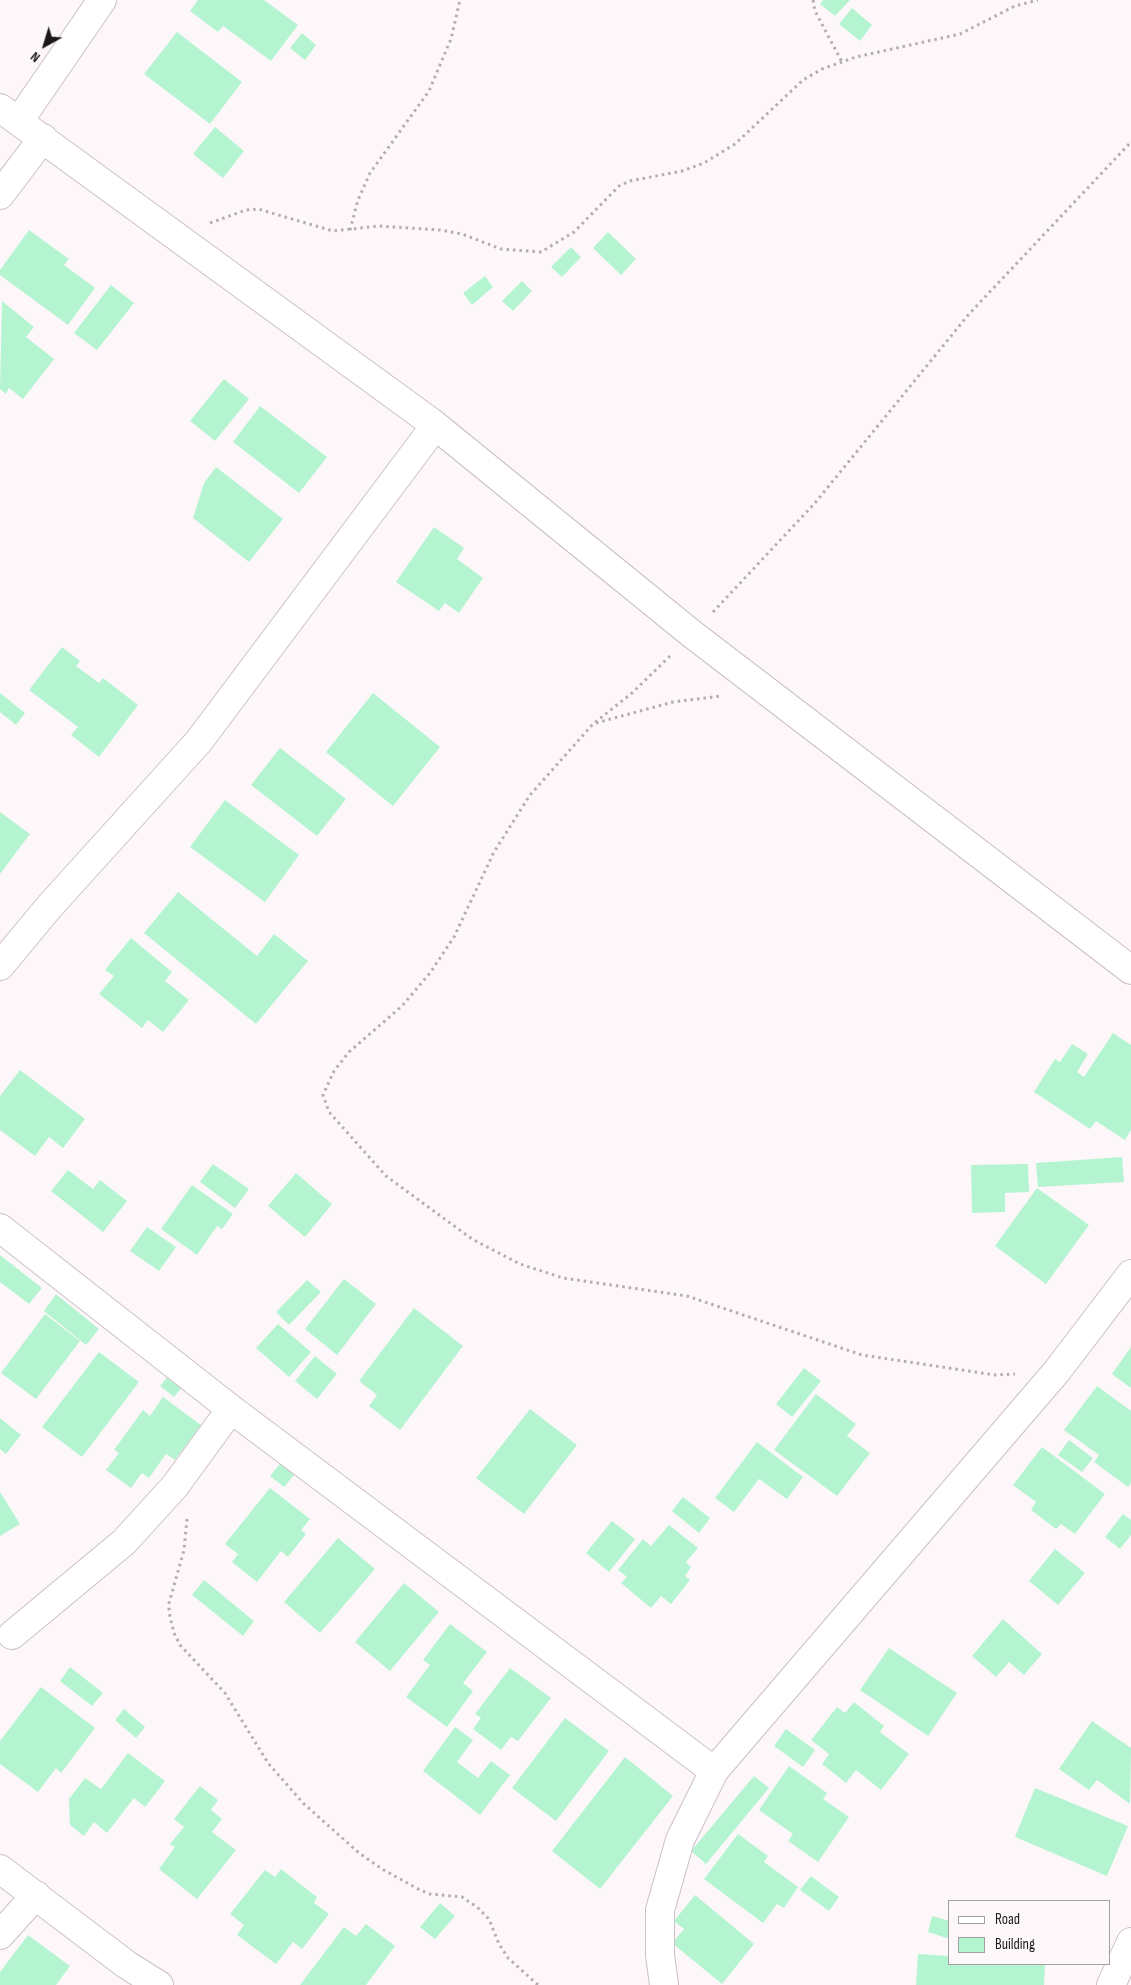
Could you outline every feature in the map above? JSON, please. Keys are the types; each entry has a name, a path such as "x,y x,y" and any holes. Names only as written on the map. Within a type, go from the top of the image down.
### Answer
{"street":[{"path":"102,0 9,115 435,426 692,634 1131,970"},
{"path":"0,195 43,138"},
{"path":"0,966 48,907 199,741 435,426"},
{"path":"0,1228 231,1409 714,1771"},
{"path":"664,1985 660,1955 660,1910 680,1840 714,1771 904,1552 1057,1371 1131,1274"},
{"path":"12,1635 124,1542 175,1486 231,1409"},
{"path":"0,1869 127,1965 159,1985"},
{"path":"0,1935 36,1895"},
{"path":"1111,1985 1131,1942"}],"path":[{"path":"350,230 358,200 370,173 429,91 451,39 460,0"},
{"path":"813,0 815,11 842,62"},
{"path":"176,236 232,214 258,209 324,229 350,230 378,226 440,230 462,234 501,248 541,252 574,232 619,186 630,180 671,175 704,163 745,136 803,80 822,69 842,62 960,34 1015,6 1038,0"},
{"path":"1057,1371 995,1375 862,1356 687,1296 563,1278 520,1264 472,1239 386,1176 329,1112 323,1095 334,1071 350,1052 402,1006 430,973 454,937 494,852 525,803 593,724 632,693 692,634 815,503 969,314 1131,142"},
{"path":"593,724 673,702 769,692"},
{"path":"175,1486 185,1509 188,1529 169,1612 174,1633 180,1645 225,1693 268,1763 303,1803 359,1854 382,1870 430,1894 462,1897 477,1907 489,1919 498,1944 508,1958 538,1985"}],"building":[{"path":"198,0 264,0 298,25 271,61 223,26 218,32 190,11"},
{"path":"823,0 850,0 835,16 820,4"},
{"path":"852,8 872,25 860,41 839,24"},
{"path":"177,32 242,82 210,124 144,74"},
{"path":"302,33 316,45 305,60 290,48"},
{"path":"215,127 244,151 223,178 193,154"},
{"path":"29,230 69,259 64,265 95,288 68,325 0,275 0,270"},
{"path":"608,232 636,259 621,275 593,248"},
{"path":"571,247 581,257 562,277 551,267"},
{"path":"485,276 493,287 472,305 463,293"},
{"path":"522,281 532,291 513,311 502,301"},
{"path":"111,285 134,303 97,350 74,333"},
{"path":"2,301 34,327 26,337 54,359 23,399 9,388 6,394 0,389"},
{"path":"224,379 249,399 215,441 190,421"},
{"path":"260,406 327,457 299,493 233,442"},
{"path":"216,467 283,519 249,562 193,518 204,483"},
{"path":"434,527 464,548 457,559 483,578 459,613 445,603 439,611 396,582"},
{"path":"62,647 80,661 76,666 99,683 103,678 138,705 99,757 71,735 78,727 29,690"},
{"path":"0,693 25,713 16,725 0,712"},
{"path":"373,693 440,747 393,806 326,752"},
{"path":"280,748 346,799 317,836 251,785"},
{"path":"225,800 299,855 265,902 190,847"},
{"path":"0,812 30,834 0,874"},
{"path":"178,892 257,956 274,934 308,961 256,1024 144,933"},
{"path":"131,938 172,972 165,981 189,1000 163,1032 148,1020 142,1028 99,994 114,976 105,970"},
{"path":"1113,1033 1131,1045 1131,1130 1125,1140 1096,1121 1090,1129 1034,1092 1055,1059 1060,1062 1072,1044 1088,1054 1077,1072 1084,1077"},
{"path":"20,1070 85,1119 63,1148 49,1137 35,1156 0,1130 0,1096"},
{"path":"1122,1157 1124,1182 1038,1187 1036,1163"},
{"path":"213,1164 249,1189 235,1208 200,1182"},
{"path":"1028,1164 1029,1192 1005,1193 1005,1212 972,1213 971,1165"},
{"path":"68,1170 93,1189 100,1180 127,1201 103,1232 51,1191"},
{"path":"296,1173 332,1204 305,1237 268,1206"},
{"path":"192,1185 233,1214 222,1229 217,1226 197,1255 161,1229"},
{"path":"1037,1188 1089,1225 1046,1284 995,1246"},
{"path":"147,1227 176,1247 159,1271 130,1251"},
{"path":"0,1255 42,1288 29,1304 0,1282"},
{"path":"344,1279 376,1304 337,1355 305,1329"},
{"path":"307,1280 321,1292 289,1325 276,1312"},
{"path":"56,1294 99,1329 86,1345 44,1311"},
{"path":"414,1308 463,1346 400,1430 369,1406 377,1395 359,1381"},
{"path":"45,1314 80,1341 36,1399 1,1373"},
{"path":"278,1324 311,1352 289,1377 256,1348"},
{"path":"1131,1347 1131,1388 1112,1374"},
{"path":"99,1352 139,1382 82,1457 42,1427"},
{"path":"315,1356 337,1374 317,1399 295,1381"},
{"path":"804,1368 821,1381 792,1417 776,1404"},
{"path":"169,1375 183,1386 174,1397 160,1386"},
{"path":"1097,1386 1131,1411 1131,1483 1128,1487 1094,1462 1099,1455 1064,1430"},
{"path":"816,1394 856,1424 847,1436 870,1453 837,1496 774,1450"},
{"path":"163,1397 201,1425 175,1460 166,1454 149,1478 142,1473 131,1488 106,1470 119,1453 114,1450 143,1410 150,1416"},
{"path":"530,1409 577,1445 524,1514 476,1478"},
{"path":"0,1418 21,1435 6,1454 0,1449"},
{"path":"1069,1440 1093,1458 1082,1472 1058,1455"},
{"path":"757,1442 803,1477 787,1499 759,1479 734,1512 715,1498"},
{"path":"1042,1447 1105,1494 1075,1534 1061,1524 1056,1529 1031,1510 1036,1502 1013,1485"},
{"path":"284,1459 298,1470 284,1487 270,1476"},
{"path":"270,1488 310,1519 301,1530 306,1534 288,1557 281,1551 257,1582 232,1562 238,1554 225,1544"},
{"path":"0,1492 20,1524 0,1536"},
{"path":"683,1497 710,1518 699,1533 672,1511"},
{"path":"1123,1514 1131,1520 1131,1535 1120,1549 1105,1537"},
{"path":"612,1521 635,1539 609,1572 586,1553"},
{"path":"669,1525 698,1548 686,1562 691,1567 685,1576 690,1580 671,1604 661,1596 651,1608 621,1583 627,1577 618,1570 643,1539 651,1546"},
{"path":"338,1538 375,1569 320,1633 284,1602"},
{"path":"1055,1549 1085,1573 1058,1605 1029,1581"},
{"path":"204,1580 254,1621 243,1636 192,1595"},
{"path":"404,1583 439,1612 390,1671 355,1642"},
{"path":"1003,1619 1042,1654 1024,1675 1009,1662 996,1677 972,1656"},
{"path":"450,1624 487,1652 463,1683 473,1691 447,1727 406,1697 430,1665 423,1660"},
{"path":"889,1648 957,1693 928,1736 860,1690"},
{"path":"70,1667 103,1693 92,1706 60,1681"},
{"path":"510,1668 551,1698 518,1741 511,1737 501,1750 473,1729 481,1718 475,1714"},
{"path":"41,1687 95,1728 61,1773 56,1768 38,1792 0,1764 0,1741"},
{"path":"854,1702 884,1726 880,1732 909,1754 881,1790 856,1770 846,1783 822,1764 829,1754 811,1740 837,1707 845,1713"},
{"path":"124,1709 145,1727 136,1738 115,1720"},
{"path":"565,1718 609,1751 556,1821 512,1788"},
{"path":"1092,1721 1131,1748 1130,1804 1097,1780 1089,1790 1059,1769"},
{"path":"455,1727 473,1740 457,1762 478,1778 491,1761 510,1775 480,1815 423,1771"},
{"path":"786,1729 815,1750 803,1767 774,1746"},
{"path":"128,1753 165,1781 145,1807 134,1798 107,1833 94,1822 84,1836 70,1825 69,1799 85,1778 101,1789"},
{"path":"625,1757 673,1796 600,1889 552,1851"},
{"path":"789,1766 827,1793 823,1799 849,1817 818,1862 788,1841 793,1834 759,1810"},
{"path":"754,1776 769,1788 706,1864 691,1851"},
{"path":"200,1786 218,1800 211,1810 222,1819 212,1832 236,1850 197,1899 159,1869 175,1847 170,1844 184,1827 174,1819"},
{"path":"1035,1788 1128,1826 1107,1876 1015,1837"},
{"path":"738,1834 768,1856 764,1862 798,1887 784,1908 777,1904 763,1923 704,1879"},
{"path":"281,1869 317,1897 314,1903 329,1914 302,1949 293,1942 276,1964 237,1935 244,1925 230,1914 265,1870 275,1877"},
{"path":"811,1876 839,1897 829,1911 800,1890"},
{"path":"695,1895 754,1944 722,1984 672,1943 684,1929 674,1921"},
{"path":"440,1903 455,1916 435,1939 420,1927"},
{"path":"932,1916 948,1920 948,1938 928,1932"},
{"path":"366,1924 395,1946 366,1985 300,1985 344,1927 356,1936"},
{"path":"28,1935 70,1966 56,1985 0,1985 0,1972"},
{"path":"918,1954 948,1956 948,1965 1045,1965 1044,1985 916,1985"}]}
